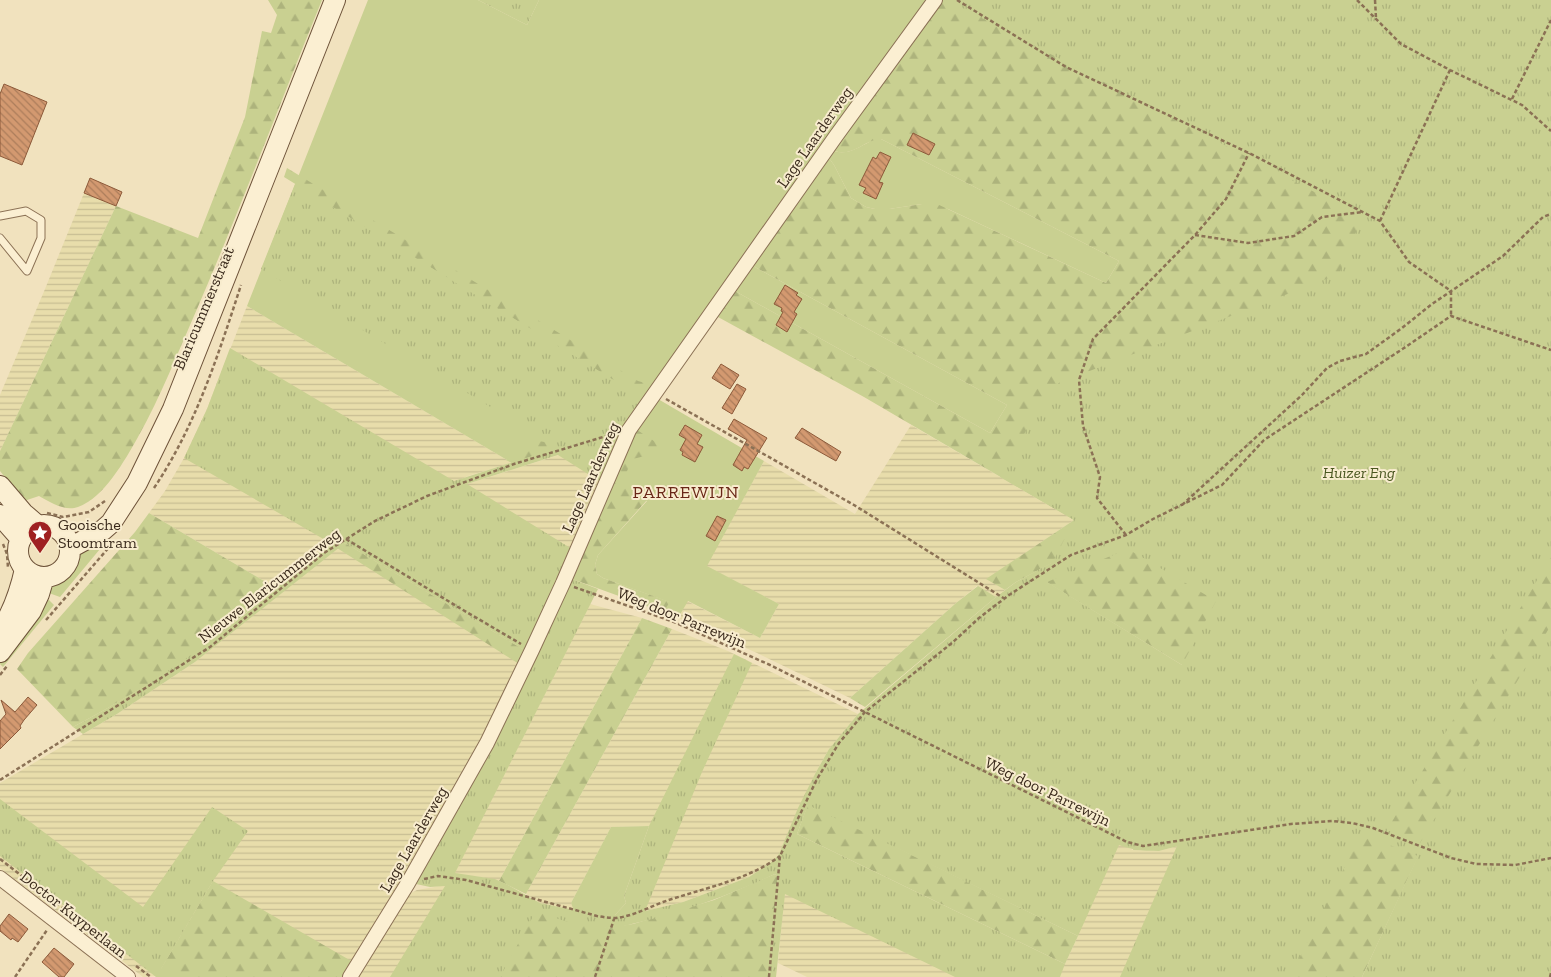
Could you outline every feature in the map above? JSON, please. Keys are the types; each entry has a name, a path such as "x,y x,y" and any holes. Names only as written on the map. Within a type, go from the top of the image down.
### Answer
{"main road":[{"name":"Blaricummerstraat","path":"65,540 103,530 111,523 115,502 137,483 173,409 336,0"},
{"path":"0,486 30,519 53,527 65,540 65,564 60,571 52,575 34,575 25,569 19,560 18,549 30,519"},
{"path":"0,515 21,538"},
{"path":"0,632 16,603 25,569"},
{"path":"0,652 31,611 39,594 44,576"}],"street":[{"name":"Lage Laarderweg","path":"350,977 408,883 487,743 563,583 629,430 836,136 935,0"},
{"name":"Doctor Kuyperlaan","path":"0,878 128,977"}],"lane":[{"path":"0,216 26,211 41,220 41,238 27,272 0,238"}],"path":[{"path":"957,0 1066,67 1249,153 1380,221 1409,262 1451,291"},
{"path":"1357,0 1401,44 1522,105 1551,131"},
{"path":"1375,0 1376,19"},
{"path":"1512,100 1551,20"},
{"path":"1380,221 1450,70"},
{"path":"1126,534 1097,498 1100,477 1083,426 1079,380 1093,339 1195,235 1226,199 1249,153"},
{"path":"1195,235 1248,244 1294,236 1322,217 1363,212"},
{"path":"1179,508 1302,395 1327,368 1340,361 1366,354 1451,291 1503,256 1543,217 1551,214"},
{"path":"1451,291 1451,316"},
{"path":"1451,316 1551,350"},
{"path":"770,977 780,856 816,779 839,743 865,712 952,643 979,618 1005,599 1071,555 1126,534 1222,486 1264,440 1451,316"},
{"path":"671,401 854,505 1005,599"},
{"name":"Nieuwe Blaricummerweg","path":"0,780 210,647 324,552 375,521 427,496 514,464 629,430"},
{"path":"30,519 39,511 64,517 89,512 115,502"},
{"path":"345,538 458,608 532,650"},
{"name":"Weg door Parrewijn","path":"563,583 674,622 770,666 1127,842 1143,846 1291,824 1332,820 1373,828 1451,858 1476,864 1515,865 1551,858"},
{"path":"408,883 438,876 466,880 596,916 614,918 633,914 661,902 753,871 769,865 780,856"},
{"path":"0,858 114,948"},
{"path":"595,977 614,918"},
{"path":"15,977 54,921"},
{"path":"136,965 151,977"},
{"path":"1550,977 1551,973"}],"shaded area":[{"path":"84,193 116,206 0,451 0,395"},
{"path":"247,306 512,463 468,476 349,531 308,560 276,588 149,513 165,491 184,458 207,409"},
{"path":"911,425 1074,520 987,579 1005,590 996,597 977,586 850,698 757,653 678,618 687,601 760,638 779,604 706,566 764,461 855,514"},
{"path":"613,438 617,441 568,560 474,758 353,962 143,977 0,868 0,783 117,714 195,662 337,548 361,533 467,484"},
{"path":"590,604 642,618 499,881 454,874"},
{"path":"672,629 728,651 858,714 829,749 816,772 779,854 773,861 749,877 683,902 644,911 649,826 611,827 571,903 574,911 540,903 526,894"},
{"path":"867,721 1133,850 1159,851 1178,846 1244,977 807,977 778,963 787,865 1065,964 1078,936"},
{"path":"446,885 437,977 355,977 407,895 417,890"}],"green space":[{"path":"268,0 322,0 245,194 154,406 120,467 97,496 73,508 58,506 39,496 24,501 0,471 0,451 116,206 198,238 245,117 262,31 271,33 277,15"},
{"path":"368,0 478,0 527,25 539,0 930,0 802,175 627,424 512,463 247,306"},
{"path":"478,0 539,0 527,25"},
{"name":"Huizer Eng","path":"930,0 1551,0 1551,557 1387,830 1420,843 1551,625 1551,977 1362,977 1418,856 1361,834 1290,977 1120,977 1177,846 1148,850 1119,845 1078,936 808,805 797,834 1065,964 1060,977 955,977 785,894 776,977 769,977 778,876 775,874 697,906 617,927 598,928 579,925 536,911 500,977 390,977 445,886 430,887 416,884 572,579 598,589 455,873 495,879 540,903 597,915 615,915 626,903 624,896 649,826 734,654 752,663 702,772 645,911 683,902 749,877 773,861 779,854 798,808 816,772 829,749 858,714 996,597 1016,582 1053,562 1074,520 1000,477 1051,386 1339,274 1362,217 951,2 939,2 849,130 837,124 859,92","holes":["1128,549 1216,601 1182,665 1047,582"]},
{"name":"Huizer Eng","path":"941,0 1551,25 1551,977 1419,855 1362,977 1244,977 1178,846 1159,851 1133,850 1182,665 1043,580 1052,563 1005,590 986,579 1074,520 864,397 718,317 735,291 990,433 1007,405 753,266 829,158 851,198 866,207 889,209 922,204 937,204 1106,283 1119,261 881,139 869,142 848,152 834,151"},
{"path":"875,139 881,139 1119,261 1106,283 948,209 922,204 889,209 866,207 851,198 829,158 834,151 850,151"},
{"path":"287,168 638,381 652,385 651,393 641,395 633,392 284,177"},
{"path":"295,184 633,392 646,398 627,423 599,481 558,455 467,484 572,549 526,651 345,543 195,662 117,714 83,734 73,727 174,667 238,620 332,544 184,458 207,409 230,348 454,481 554,449 537,435 261,269"},
{"path":"753,266 1007,405 990,433 735,291"},
{"path":"658,399 764,461 707,566 779,604 760,638 688,601 678,618 663,612 669,602 603,578 597,574 595,565 598,555 647,501 611,487 634,428"},
{"path":"634,428 668,450 633,459 623,479 647,500 598,555 595,565 597,574 603,578 670,602 663,612 572,579"},
{"path":"539,441 565,446 512,463 506,460"},
{"path":"149,513 276,588 216,637 175,667 73,727 17,669 28,653 135,532"},
{"path":"115,531 60,597 46,592 67,577 75,564 78,551"},
{"path":"345,543 526,651 519,664 337,548"},
{"path":"978,586 996,597 865,707 850,698 956,603"},
{"path":"43,598 49,600 54,605 3,667 0,664 0,660"},
{"path":"642,618 672,629 526,894 499,881"},
{"path":"0,799 143,907 212,807 248,831 213,881 161,969 174,977 156,977 0,856"},
{"path":"808,804 1078,936 1065,964 797,834"},
{"path":"649,826 624,896 626,903 615,915 597,915 574,911 571,903 611,827"},
{"path":"775,874 778,876 769,977 437,977 485,888 607,928 633,924 714,900"},
{"path":"213,881 353,962 343,977 156,977"}],"building":[{"path":"4,84 47,102 22,165 0,156 0,94"},
{"path":"913,133 935,144 929,155 907,145"},
{"path":"880,152 891,157 879,182 883,183 876,199 863,193 866,188 859,185 873,157 876,159"},
{"path":"90,178 122,192 116,206 84,193"},
{"path":"785,285 798,293 796,295 802,299 794,312 797,314 787,332 776,325 783,312 781,311 782,308 774,304"},
{"path":"721,364 739,375 730,389 712,378"},
{"path":"737,384 746,389 732,414 722,408"},
{"path":"734,419 767,438 748,469 744,467 742,471 733,465 747,440 728,429"},
{"path":"685,425 702,435 697,444 703,447 695,462 682,455 683,452 680,450 686,439 679,435"},
{"path":"802,428 841,452 836,461 795,438"},
{"path":"717,516 726,520 715,541 706,536"},
{"path":"28,697 37,705 24,720 20,726 21,728 0,749 0,721 6,714 1,700 15,712"},
{"path":"9,914 28,929 18,942 12,938 11,940 0,931 0,926"},
{"path":"54,948 74,964 64,977 59,977 42,962"}],"place":[{"name":"Gooische Stoomtram","path":"40,554"}],"district":[{"name":"PARREWIJN","path":"686,492"}]}
